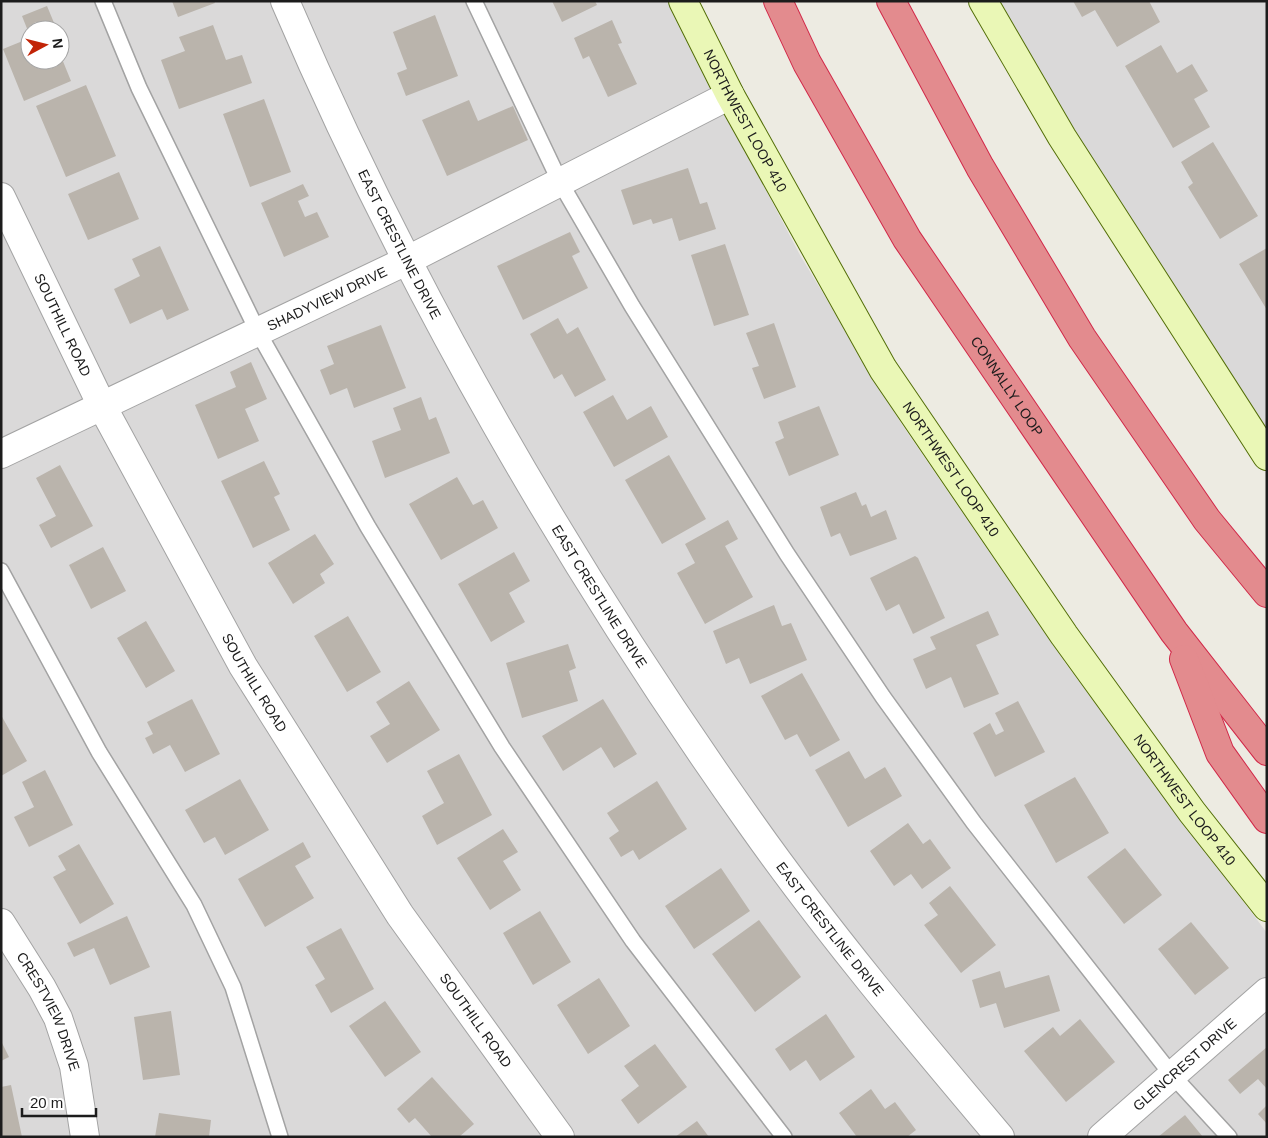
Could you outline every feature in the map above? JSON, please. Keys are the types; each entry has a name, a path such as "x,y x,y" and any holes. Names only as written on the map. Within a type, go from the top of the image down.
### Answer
{"highway":[{"name":"CONNALLY LOOP","path":"778,1 807,63 907,239 1174,632 1267,751"},
{"path":"891,1 980,168 1082,338 1207,520 1267,593"},
{"path":"1174,632 1220,753 1267,819"}],"main road":[{"name":"NORTHWEST LOOP 410","path":"683,1 730,95 883,369 1064,635 1192,812 1267,907"},
{"path":"983,1 1062,137 1267,456"}],"street":[{"name":"EAST CRESTLINE DRIVE","path":"285,1 406,261 475,387 549,514 656,685 752,825 834,935 914,1035 1000,1137"},
{"name":"SHADYVIEW DRIVE","path":"1,454 406,261 730,95"},
{"name":"SOUTHILL ROAD","path":"1,197 102,406 243,666 400,915 560,1137"},
{"name":"CRESTVIEW DRIVE","path":"1,923 42,988 58,1018 74,1066 85,1137"},
{"name":"GLENCREST DRIVE","path":"1102,1137 1267,992"}],"lane":[{"path":"103,1 139,88 258,332 368,527 502,747 633,941 784,1137"},
{"path":"474,1 560,182 632,306 787,554 883,697 974,823 1172,1075 1228,1137"},
{"path":"1,571 100,752 194,905 232,987 280,1137"}],"shaded area":[{"path":"1,1 667,1 800,255 901,423 1066,664 1267,933 1267,1137 1,1137"},
{"path":"1000,1 1267,1 1267,438 1090,164"}],"building":[{"path":"172,1 214,1 215,3 178,17"},
{"path":"552,1 595,1 597,5 562,22"},
{"path":"1073,1 1149,1 1160,22 1117,47 1095,10 1082,17"},
{"path":"47,6 53,20 24,20 22,16"},
{"path":"435,15 458,76 406,96 397,73 407,69 393,32"},
{"path":"612,20 622,43 618,44 637,84 608,97 589,56 583,59 574,38"},
{"path":"213,25 226,60 242,55 252,83 179,109 161,60 185,51 179,37"},
{"path":"20,42 20,70 67,70 71,81 24,101 3,49"},
{"path":"1161,45 1177,73 1192,64 1208,91 1194,99 1210,127 1173,148 1125,66"},
{"path":"86,85 116,156 66,177 36,106"},
{"path":"264,99 291,172 250,187 223,114"},
{"path":"469,100 478,121 513,106 528,140 447,176 422,120"},
{"path":"1213,142 1258,216 1220,239 1188,187 1193,183 1181,162"},
{"path":"688,168 700,204 707,202 716,229 679,241 672,218 653,224 651,219 633,225 621,190"},
{"path":"119,172 139,219 88,240 68,194"},
{"path":"303,184 309,196 298,201 305,217 317,212 329,237 284,257 261,203"},
{"path":"570,232 580,252 572,256 588,288 523,320 497,266"},
{"path":"725,244 749,315 714,326 691,255"},
{"path":"160,246 189,310 167,320 162,309 130,324 114,289 140,276 132,259"},
{"path":"1267,248 1267,310 1239,264"},
{"path":"558,318 567,334 578,327 606,380 575,397 562,374 554,379 530,334"},
{"path":"774,323 796,387 764,399 752,368 759,366 746,333"},
{"path":"381,325 406,388 354,408 347,388 330,395 320,370 334,364 327,346"},
{"path":"251,362 267,399 245,409 259,441 218,459 195,405 236,387 230,372"},
{"path":"613,395 627,420 651,406 668,437 614,467 583,412"},
{"path":"421,397 429,420 436,417 450,453 385,478 372,441 401,430 393,408"},
{"path":"819,406 839,455 789,476 775,442 784,438 778,422"},
{"path":"669,455 706,519 662,544 625,480"},
{"path":"264,461 280,494 274,497 290,530 253,548 221,481"},
{"path":"60,465 93,526 51,548 39,525 56,516 36,478"},
{"path":"457,477 473,505 483,500 498,528 441,560 409,504"},
{"path":"856,492 862,506 866,504 871,517 886,510 897,539 850,556 840,533 831,537 820,507"},
{"path":"728,520 738,539 725,546 753,597 705,624 677,573 695,563 685,544"},
{"path":"315,534 334,564 320,574 325,583 293,604 268,563"},
{"path":"103,547 126,591 91,609 69,565"},
{"path":"514,552 530,581 509,593 525,622 491,642 458,584"},
{"path":"915,556 918,558 945,618 913,634 899,604 886,611 870,578"},
{"path":"774,605 782,626 791,623 807,660 750,684 739,658 726,664 713,631"},
{"path":"988,611 999,635 976,645 999,694 964,708 951,677 926,689 913,659 936,649 930,637"},
{"path":"348,616 381,672 347,692 314,636"},
{"path":"146,621 175,671 146,688 117,638"},
{"path":"568,644 576,668 569,671 578,701 522,718 506,663"},
{"path":"802,673 840,740 810,757 797,734 785,740 761,696"},
{"path":"409,681 440,730 387,763 370,736 390,724 376,702"},
{"path":"192,699 220,754 185,772 170,745 153,754 145,738 153,734 147,722"},
{"path":"603,699 637,754 614,768 601,747 563,771 542,736"},
{"path":"1018,701 1045,752 995,777 973,733 990,723 996,735 1004,731 995,713"},
{"path":"1,715 27,761 1,776"},
{"path":"849,751 865,779 885,767 902,796 848,827 815,770"},
{"path":"459,754 492,815 437,845 422,816 444,803 427,771"},
{"path":"45,770 73,825 29,847 14,817 34,807 22,782"},
{"path":"1075,777 1109,833 1056,863 1024,805"},
{"path":"240,779 269,830 225,855 215,837 204,843 185,810"},
{"path":"657,781 687,829 639,860 633,850 621,857 609,838 619,831 607,813"},
{"path":"908,823 923,844 930,839 951,868 922,889 911,874 894,886 870,851"},
{"path":"503,829 518,852 503,861 521,890 490,910 457,858"},
{"path":"303,842 311,857 295,866 314,898 265,927 238,879"},
{"path":"79,844 114,904 80,924 53,877 66,870 58,856"},
{"path":"1125,848 1162,895 1124,924 1087,877"},
{"path":"721,868 750,911 694,949 665,906"},
{"path":"950,886 996,945 961,973 924,925 938,915 929,903"},
{"path":"540,911 571,962 533,985 503,933"},
{"path":"127,916 150,967 110,985 94,948 74,957 67,943"},
{"path":"759,920 801,977 755,1012 712,954"},
{"path":"1191,922 1229,968 1195,995 1158,949"},
{"path":"341,928 374,989 331,1013 315,985 325,979 306,947"},
{"path":"1000,971 1005,988 1049,975 1060,1011 1004,1028 996,1003 980,1008 972,980"},
{"path":"599,978 630,1026 588,1054 557,1005"},
{"path":"385,1001 421,1052 385,1077 349,1026"},
{"path":"171,1011 180,1075 143,1080 134,1017"},
{"path":"826,1014 855,1057 820,1081 806,1060 790,1071 775,1049"},
{"path":"1080,1019 1115,1062 1066,1102 1024,1051 1053,1027 1060,1036"},
{"path":"1,1041 9,1057 1,1061"},
{"path":"655,1044 687,1087 638,1124 621,1100 639,1086 624,1066"},
{"path":"1267,1047 1267,1089 1258,1079 1240,1094 1228,1080"},
{"path":"432,1077 474,1124 459,1137 432,1137 415,1118 409,1123 397,1109"},
{"path":"11,1085 22,1137 1,1137 1,1087"},
{"path":"871,1089 885,1109 895,1102 916,1130 907,1137 857,1137 839,1113"},
{"path":"1267,1105 1267,1124 1258,1114"},
{"path":"159,1113 211,1120 209,1137 155,1137"},
{"path":"1185,1115 1203,1137 1158,1137"},
{"path":"697,1121 709,1137 675,1137"}]}
